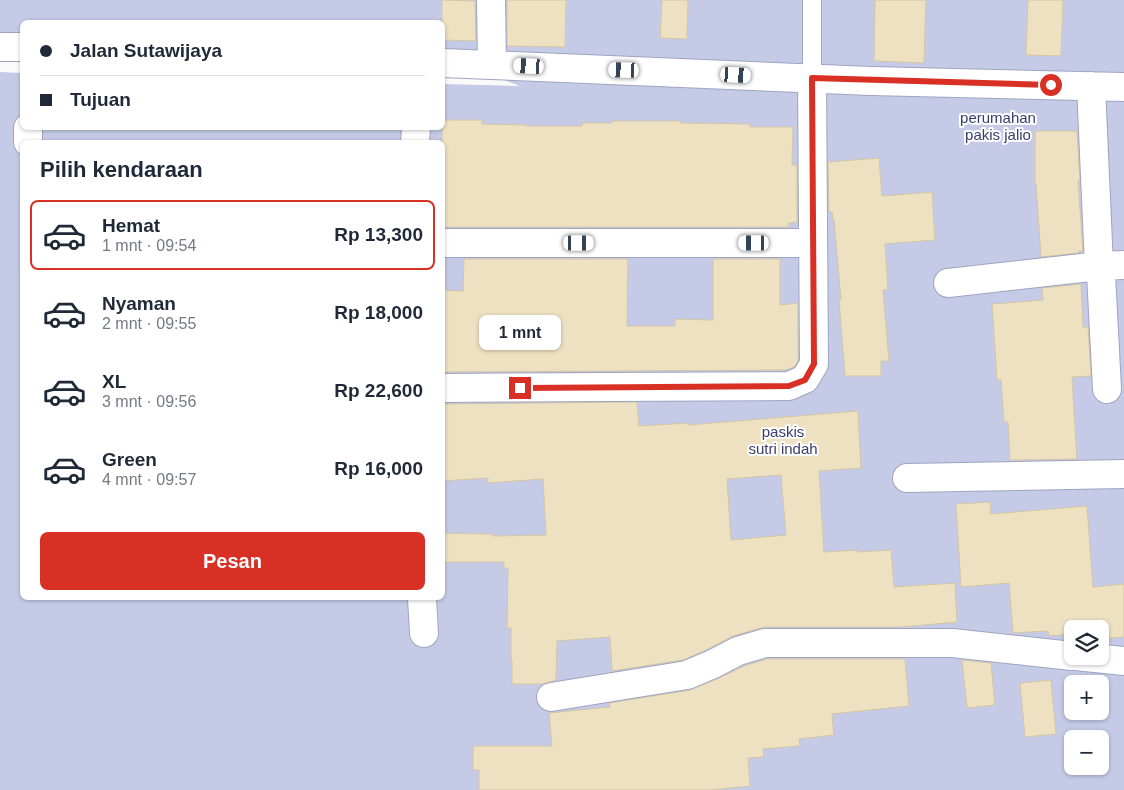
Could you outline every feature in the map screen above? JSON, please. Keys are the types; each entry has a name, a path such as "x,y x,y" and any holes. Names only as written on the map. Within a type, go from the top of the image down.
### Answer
{"street":[{"path":"491,0 492,65"},
{"path":"0,47 20,47"},
{"path":"445,62 871,81 1124,87"},
{"path":"445,388 789,386 805,380 814,364 812,78"},
{"path":"1091,86 1112,265"},
{"path":"445,243 813,243"},
{"path":"948,283 1112,265"},
{"path":"1107,389 1101,274 1112,265"},
{"path":"907,478 1124,474"},
{"path":"422,600 424,633"},
{"path":"550,697 687,675 714,664 738,651 765,643 952,643 1064,655"},
{"path":"1109,660 1124,661"}],"lane":[{"path":"812,0 812,78"}],"green space":[{"name":"paskis sutri indah","path":"0,0 1124,0 1124,790 0,790 0,72 20,73 20,130 445,130 445,84 520,86 460,63 445,62 445,20 20,20 20,44 0,44"}],"building":[{"path":"442,0 475,1 476,41 445,40 445,20 442,20"},
{"path":"507,0 566,0 565,47 507,46"},
{"path":"662,0 688,0 687,39 660,38"},
{"path":"875,0 926,0 924,63 874,61"},
{"path":"1028,0 1063,0 1061,56 1026,55"},
{"path":"445,120 482,120 482,124 527,126 582,126 582,123 612,123 612,121 681,121 681,123 750,124 750,127 793,127 792,165 797,165 797,222 789,223 789,227 445,227 445,140 442,140"},
{"path":"1035,131 1077,131 1083,251 1079,251 1079,253 1041,257 1035,184"},
{"path":"879,158 882,196 932,192 935,240 885,244 888,290 883,290 889,361 881,361 881,376 845,376 834,220 832,212 829,212 828,162"},
{"path":"464,259 628,259 627,326 675,326 675,319 713,320 713,259 780,259 780,305 798,303 798,361 794,367 786,370 445,372 445,290 463,291"},
{"path":"1081,284 1083,327 1088,327 1091,376 1072,377 1077,459 1010,460 1008,422 1004,422 1001,380 997,380 992,304 1043,300 1042,288"},
{"path":"637,402 639,426 688,423 688,425 858,411 861,468 819,471 824,552 891,550 894,587 955,583 957,622 903,627 765,627 733,636 683,660 612,671 610,637 557,641 556,680 543,684 512,684 511,628 507,628 508,568 504,568 504,562 445,562 445,533 493,534 493,536 546,535 543,479 488,483 488,478 445,481 445,404","holes":["781,475 786,535 731,540 727,479"]},
{"path":"990,502 991,514 1087,506 1093,587 1124,584 1124,637 1109,638 1109,620 1064,620 1064,635 1049,636 1048,631 1013,633 1009,583 961,587 956,504"},
{"path":"767,659 905,659 909,706 832,714 834,735 799,739 800,746 763,749 764,757 748,758 750,786 710,790 479,790 479,770 473,770 473,746 552,746 549,713 610,707 609,703 690,690 744,666"},
{"path":"962,660 991,663 995,705 967,708"},
{"path":"1051,680 1056,734 1025,737 1020,683"}],"route":[{"path":"520,388 789,386 805,380 814,364 812,78 1051,85"}],"park label":[{"name":"perumahan pakis jalio","path":"998,126"}]}
